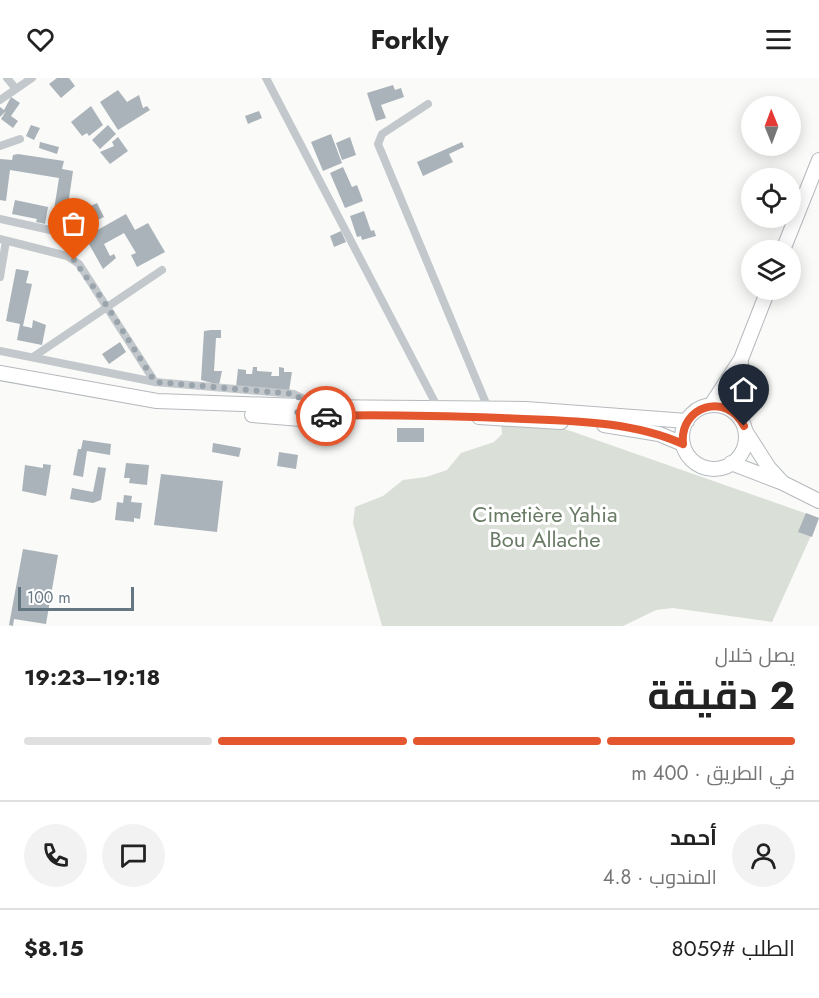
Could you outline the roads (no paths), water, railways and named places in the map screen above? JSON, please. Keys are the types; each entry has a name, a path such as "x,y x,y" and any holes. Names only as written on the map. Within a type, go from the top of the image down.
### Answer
{"main road":[{"path":"787,240 819,160"},
{"path":"741,359 738,396 744,426 743,450 731,463 712,468 702,466 687,453 683,444 687,421 693,413 711,405 741,359 764,300"},
{"path":"0,374 144,400 305,411 602,424 659,434 683,444"},
{"path":"0,383 157,410 305,411 488,408 687,421"},
{"path":"711,405 728,408 744,426 769,468 783,483"},
{"path":"731,463 783,483 819,501"}],"street":[{"path":"7,78 16,88"},
{"path":"0,100 32,78"},
{"path":"266,78 403,346 438,408"},
{"path":"428,104 382,134 378,144 488,408"},
{"path":"0,146 20,139"},
{"path":"0,219 68,234"},
{"path":"0,277 3,240 68,256 79,264 155,382"},
{"path":"33,357 162,270"},
{"path":"0,351 155,382 294,394 302,398 305,411"}],"park label":[{"name":"Cimetière Yahia Bou Allache","path":"545,527"}]}
